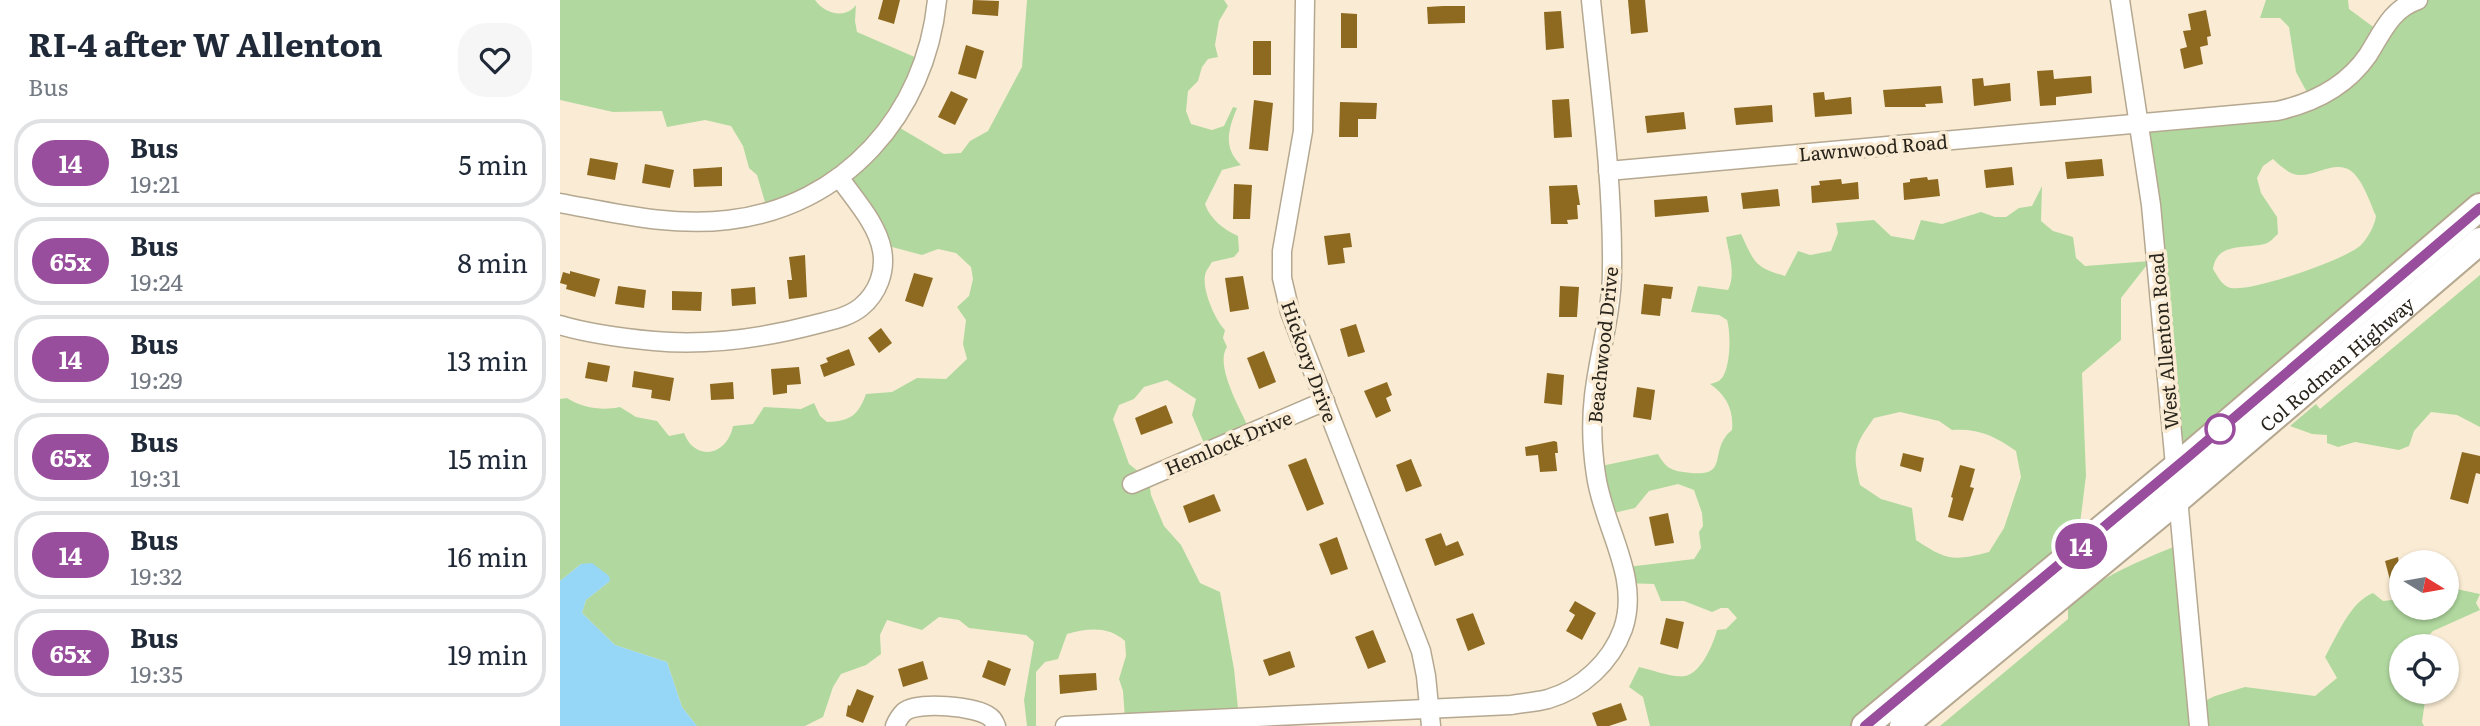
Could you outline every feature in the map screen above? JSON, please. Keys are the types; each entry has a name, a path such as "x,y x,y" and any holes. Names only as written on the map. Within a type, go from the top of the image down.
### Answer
{"highway":[{"name":"Col Rodman Highway","path":"1865,726 2175,468 2480,208"},
{"name":"Col Rodman Highway","path":"1903,726 2178,499 2480,241"}],"street":[{"path":"560,203 629,215 702,222 754,216 802,199 836,179 866,155 899,115 922,69 930,45 937,0"},
{"name":"Hickory Drive","path":"1305,0 1303,131 1299,163 1283,233 1282,278 1290,312 1421,652 1431,717"},
{"name":"Beachwood Drive","path":"1065,726 1431,717 1549,699 1574,688 1594,674 1617,643 1623,628 1629,595 1627,578 1597,483 1592,426 1594,396 1611,296 1611,235 1608,171 1591,0"},
{"name":"West Allenton Road","path":"2120,0 2151,205 2199,726"},
{"name":"Lawnwood Road","path":"1608,171 2277,111 2314,100 2339,86 2357,68 2392,15 2418,0"},
{"path":"560,325 655,341 690,342 753,338 850,314 862,306 877,288 882,275 882,250 872,225 839,177"},
{"name":"Hemlock Drive","path":"1132,484 1325,401"},
{"path":"895,726 904,712 935,706 982,713 992,719 996,726"}],"green space":[{"path":"560,0 815,0 835,13 846,12 856,5 857,32 917,58 890,122 944,154 961,153 970,141 988,131 1022,67 1027,0 1224,0 1228,6 1219,21 1215,45 1218,57 1208,59 1202,67 1198,81 1188,91 1186,111 1191,124 1212,130 1224,126 1233,107 1237,108 1229,144 1241,165 1222,170 1205,204 1218,223 1238,236 1239,251 1234,257 1212,262 1206,271 1205,286 1217,319 1225,330 1223,338 1227,347 1224,365 1227,377 1251,433 1206,448 1192,415 1196,399 1167,380 1144,387 1134,399 1119,405 1113,419 1129,464 1149,480 1151,495 1164,526 1181,545 1200,583 1220,592 1238,708 1258,715 1255,726 1125,719 1123,691 1119,679 1126,656 1125,641 1105,631 1082,630 1067,634 1058,659 1045,662 1036,672 1036,726 1027,726 1024,700 1034,642 1026,635 969,628 959,620 939,617 922,630 887,620 880,635 881,654 866,665 841,674 833,687 823,717 805,726 697,726 682,707 667,662 615,645 582,613 586,600 610,581 581,564 560,581 560,399 567,398 593,408 620,407 636,417 657,421 669,436 684,433 695,448 710,452 724,444 733,426 753,424 764,407 801,409 814,403 820,416 827,422 847,419 860,408 866,394 892,392 917,378 946,379 967,359 963,344 966,320 957,307 969,296 973,279 971,267 956,253 938,249 922,255 877,243 838,183 767,209 757,175 749,168 743,146 731,126 705,120 667,127 662,111 613,112 560,100"},
{"path":"2266,0 2348,0 2349,9 2376,29 2417,0 2480,0 2480,208 2180,462 2136,122 2243,115 2309,96 2296,72 2289,27 2280,18 2260,18","holes":["2273,159 2289,172 2298,175 2337,167 2351,171 2369,198 2376,216 2374,223 2361,245 2337,259 2258,285 2228,287 2220,281 2213,269 2220,254 2232,248 2266,243 2278,234 2277,217 2261,193 2257,178 2263,166"]},
{"path":"2042,186 2041,221 2053,231 2073,237 2076,258 2085,266 2150,261 2121,298 2121,340 2082,373 2086,476 2078,539 1867,726 1650,726 1643,697 1629,687 1639,667 1674,676 1691,674 1706,658 1717,630 1726,629 1737,618 1728,608 1712,612 1684,601 1661,601 1654,584 1622,583 1619,568 1694,559 1701,548 1699,532 1703,526 1702,513 1694,490 1678,484 1649,491 1635,508 1605,515 1592,468 1658,454 1668,467 1678,471 1699,473 1709,472 1714,468 1725,438 1732,430 1732,416 1728,404 1710,384 1720,380 1726,369 1729,351 1728,326 1727,320 1719,315 1691,312 1698,286 1728,290 1732,271 1726,237 1741,234 1749,252 1761,266 1785,276 1798,251 1810,255 1831,251 1838,233 1836,223 1874,220 1891,236 1914,240 1921,220 1942,224 1981,212 1995,217 2006,217 2019,208 2032,206","holes":["1900,412 1939,421 1952,430 1970,430 1986,434 2016,451 2021,477 2004,528 1989,552 1959,558 1936,552 1916,540 1912,508 1881,499 1860,485 1856,449 1874,418"]},
{"path":"2480,275 2480,427 2457,415 2431,412 2414,431 2409,446 2399,450 2355,442 2338,447 2327,443 2327,435 2312,434 2290,426 2316,404 2320,409"},
{"path":"2178,545 2194,706 2245,687 2315,696 2337,678 2325,657 2339,630 2357,604 2373,593 2383,601 2389,600 2389,620 2458,620 2430,634 2389,634 2389,704 2425,704 2422,722 2424,726 1940,726 2068,619 2068,607 2079,596 2149,557"},
{"path":"2459,590 2480,594 2476,603 2480,610 2459,619"}],"water":[{"path":"592,563 609,576 610,581 586,600 582,613 615,645 667,662 682,707 697,726 560,726 560,581 581,564"}],"building":[{"path":"883,0 900,0 894,24 878,19"},
{"path":"973,0 999,1 998,16 972,14"},
{"path":"1628,0 1645,0 1648,32 1631,34"},
{"path":"1465,6 1465,23 1428,24 1427,7"},
{"path":"2206,10 2211,36 2207,37 2208,45 2200,47 2203,64 2184,69 2180,49 2187,47 2183,31 2191,30 2188,14"},
{"path":"1561,11 1564,48 1546,50 1544,12"},
{"path":"1341,13 1357,14 1357,48 1341,48"},
{"path":"1253,41 1271,41 1271,75 1253,75"},
{"path":"966,45 984,51 976,79 958,74"},
{"path":"2053,70 2054,79 2091,76 2092,93 2056,97 2056,105 2040,106 2037,71"},
{"path":"1983,78 1984,86 2010,83 2011,101 1974,106 1972,79"},
{"path":"1941,86 1943,103 1925,104 1926,107 1885,107 1883,90"},
{"path":"951,91 968,99 955,125 938,117"},
{"path":"1824,92 1825,100 1851,97 1852,114 1815,117 1813,93"},
{"path":"1569,99 1572,137 1554,138 1552,100"},
{"path":"1254,100 1273,103 1268,151 1249,149"},
{"path":"1340,102 1377,103 1376,119 1358,119 1358,137 1339,137"},
{"path":"1772,105 1773,122 1736,125 1734,108"},
{"path":"1684,112 1686,129 1647,133 1645,116"},
{"path":"590,158 618,163 615,180 587,175"},
{"path":"2102,159 2104,176 2067,179 2065,162"},
{"path":"645,164 674,170 670,188 642,183"},
{"path":"722,167 722,186 694,187 693,169"},
{"path":"2012,167 2014,185 1986,188 1984,170"},
{"path":"1927,177 1928,180 1938,179 1940,196 1904,200 1903,183 1910,182 1910,179"},
{"path":"1841,179 1842,184 1858,182 1859,199 1812,203 1811,186 1820,185 1819,181"},
{"path":"1234,184 1252,185 1250,219 1233,219"},
{"path":"1577,185 1580,205 1577,205 1578,219 1567,220 1568,224 1551,224 1549,186"},
{"path":"1778,189 1780,206 1743,209 1741,193"},
{"path":"1707,196 1709,212 1655,217 1654,200"},
{"path":"1350,233 1352,247 1343,248 1345,263 1328,265 1324,236"},
{"path":"805,255 807,297 789,299 787,280 792,280 789,257"},
{"path":"570,271 600,279 595,297 566,289 567,285 560,283 563,272 570,274"},
{"path":"914,273 933,278 923,307 905,301"},
{"path":"1243,276 1249,309 1230,312 1225,278"},
{"path":"1644,284 1673,287 1671,299 1662,298 1660,316 1641,314"},
{"path":"618,286 646,290 644,308 615,304"},
{"path":"1560,286 1579,287 1577,317 1559,317"},
{"path":"755,287 756,304 732,306 731,289"},
{"path":"672,291 702,292 701,311 672,310"},
{"path":"1356,324 1365,352 1348,357 1340,329"},
{"path":"881,328 892,343 879,353 868,338"},
{"path":"849,349 855,365 824,377 820,365 828,362 826,358"},
{"path":"1264,351 1276,382 1259,389 1247,358"},
{"path":"588,362 610,366 607,382 585,378"},
{"path":"799,367 801,384 787,385 787,393 773,395 771,369"},
{"path":"634,371 674,378 670,401 651,398 652,390 632,387"},
{"path":"1547,373 1564,375 1562,405 1544,403"},
{"path":"733,382 734,399 711,400 710,384"},
{"path":"1387,382 1392,395 1386,398 1391,411 1376,418 1364,391"},
{"path":"1637,387 1655,390 1651,420 1633,417"},
{"path":"1166,405 1173,423 1141,435 1135,418"},
{"path":"1557,442 1557,471 1540,472 1538,455 1526,456 1525,447"},
{"path":"2462,452 2480,456 2480,474 2476,473 2468,504 2450,499"},
{"path":"1903,453 1924,458 1921,472 1900,466"},
{"path":"1306,458 1324,504 1307,511 1288,465"},
{"path":"1411,459 1422,486 1406,492 1396,465"},
{"path":"1960,465 1975,469 1970,487 1974,488 1963,521 1948,517"},
{"path":"1214,494 1221,511 1189,523 1183,506"},
{"path":"1668,513 1674,543 1655,546 1649,517"},
{"path":"1441,533 1446,546 1458,541 1464,555 1435,566 1425,539"},
{"path":"1337,537 1348,569 1331,575 1319,544"},
{"path":"2389,560 2389,576 2385,561"},
{"path":"1575,601 1596,613 1582,640 1566,631 1575,615 1569,611"},
{"path":"1473,613 1485,644 1468,651 1456,619"},
{"path":"1666,618 1684,622 1678,649 1660,644"},
{"path":"1373,630 1386,662 1368,669 1355,637"},
{"path":"1290,651 1295,667 1269,676 1263,660"},
{"path":"988,660 1011,669 1005,686 982,677"},
{"path":"923,661 928,679 903,687 898,669"},
{"path":"1096,673 1097,690 1060,694 1059,675"},
{"path":"857,689 874,696 863,723 846,716 848,705 850,706"},
{"path":"1621,703 1627,720 1609,726 1597,726 1592,713"}],"bus line":[{"name":"14","path":"1865,726 2188,457 2480,208"}]}
